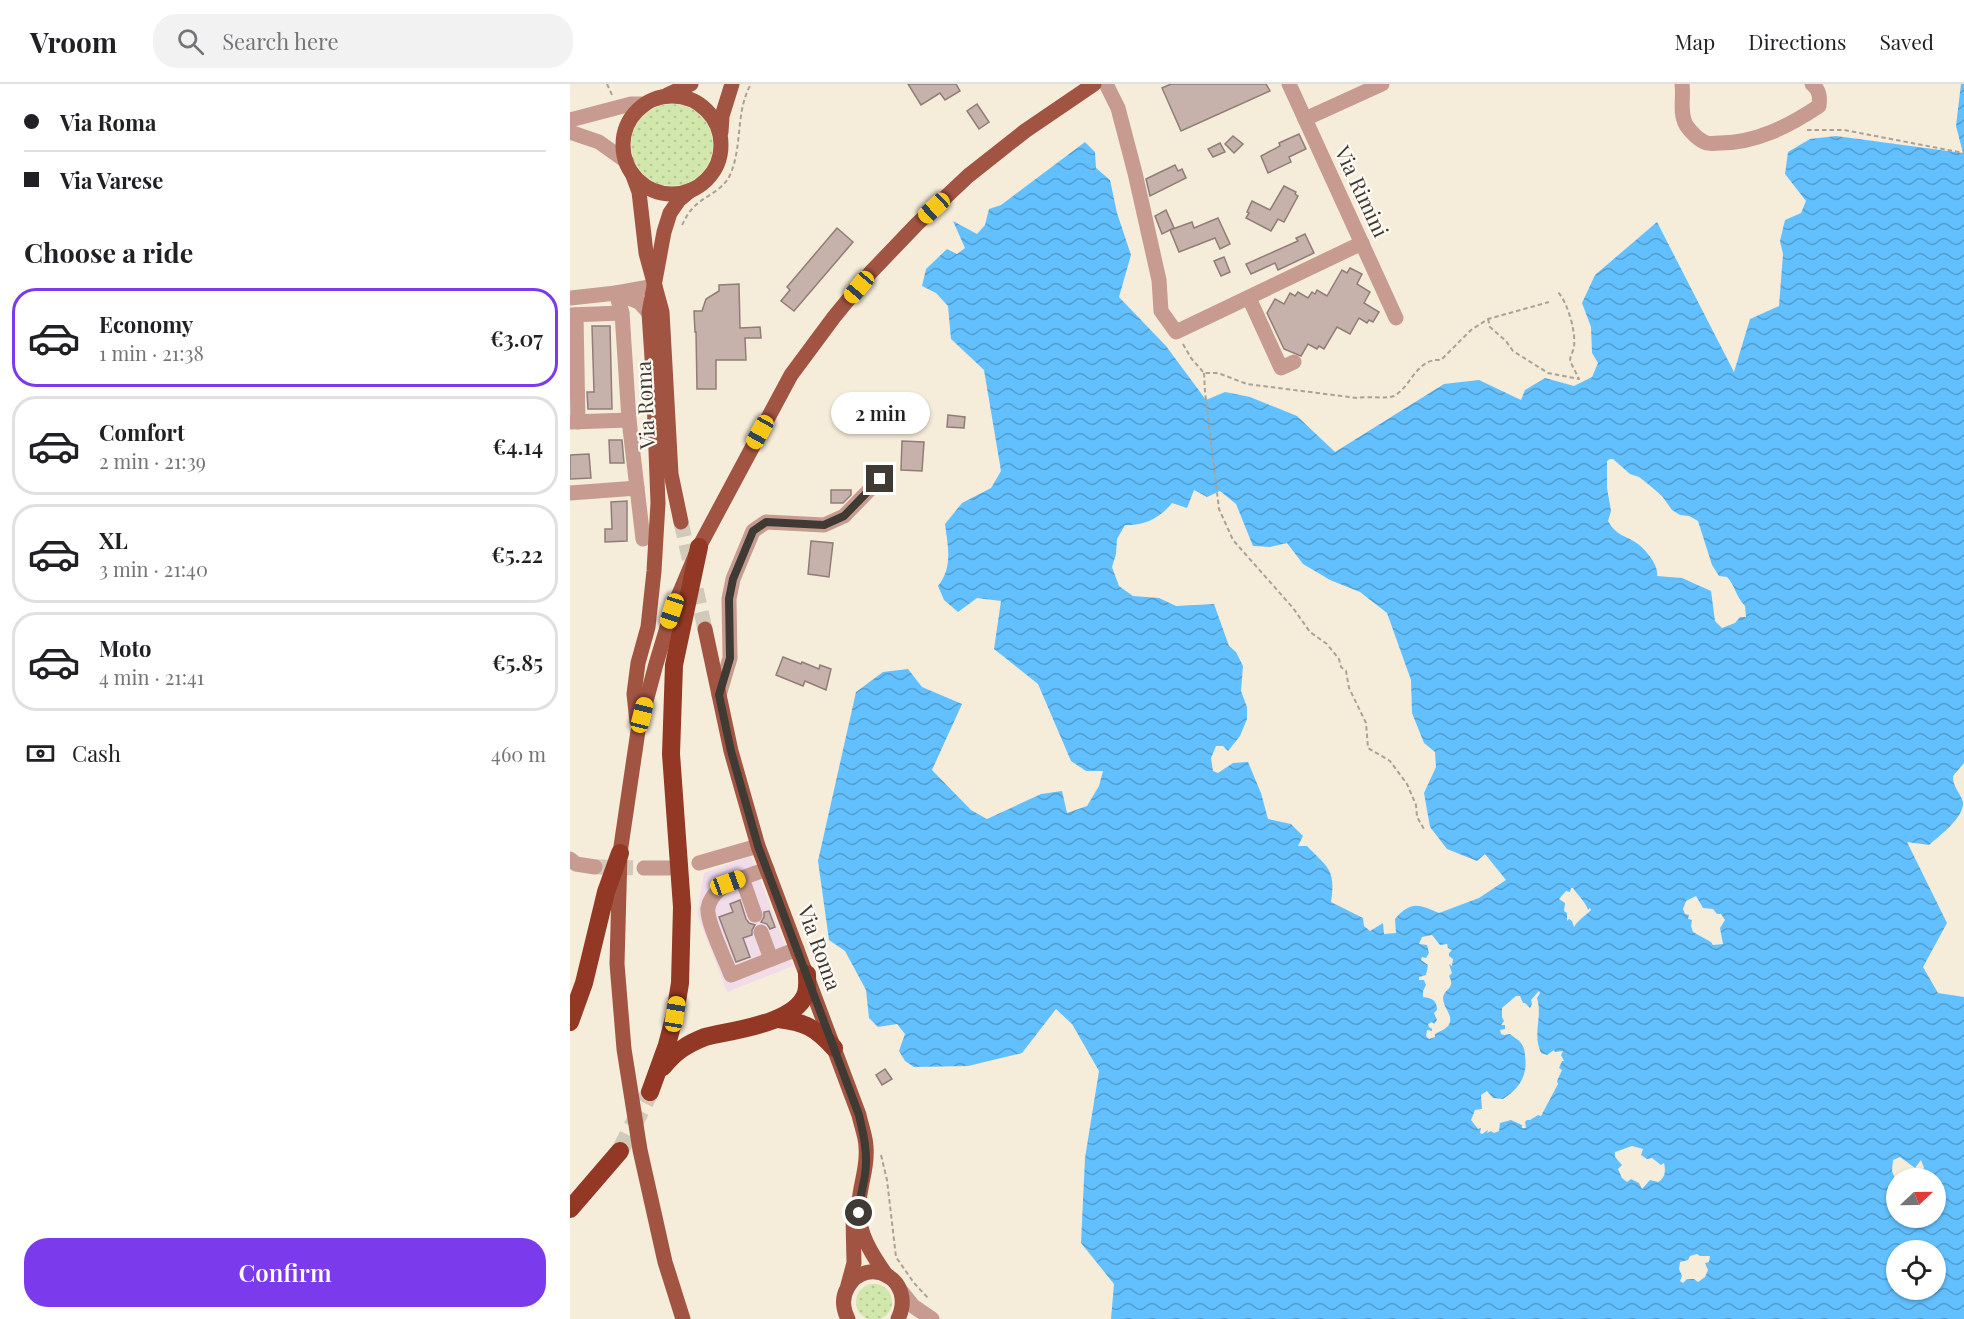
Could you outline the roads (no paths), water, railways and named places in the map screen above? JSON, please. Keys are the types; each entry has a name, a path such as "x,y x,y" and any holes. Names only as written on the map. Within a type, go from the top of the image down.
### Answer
{"highway":[{"path":"699,547 674,664 671,754 682,907 680,983 675,1014 653,1084 673,1055 694,1042 705,1037 778,1019 791,1011 803,999 807,986 807,974"},
{"path":"570,1022 584,983 606,892 620,852"},
{"path":"778,1019 813,1028 834,1048"},
{"path":"570,1209 620,1151"}],"main road":[{"path":"691,84 645,104 635,112 626,130 624,149 629,168 644,185 659,192 675,194 691,190 703,184 715,168 721,149 722,116 732,84"},
{"path":"683,1319 665,1262 640,1150 624,1049 617,964 620,852 638,731 672,611 699,547 791,375 834,317 917,224 968,176 1025,131 1090,87"},
{"path":"661,97 674,95 699,103 713,117 721,135"},
{"name":"Via Roma","path":"629,168 639,192 645,247 662,312 671,474 681,522"},
{"name":"Via Roma","path":"655,286 670,213 679,200 691,190"},
{"path":"638,731 634,694 638,663 648,627 654,571 657,503 649,313 655,286"},
{"name":"Via Roma","path":"705,629 731,751 758,846 859,1115 866,1146 865,1174 859,1203 864,1238 887,1276 896,1282 901,1291"},
{"path":"846,1316 843,1299 854,1263 852,1222 859,1203"},
{"path":"665,1262 672,1319"},
{"path":"846,1291 851,1282 867,1272 878,1272 887,1276"},
{"path":"898,1319 902,1311 901,1291"}],"street":[{"path":"1106,84 1118,108 1135,173 1159,280 1161,311 1176,332 1362,243"},
{"name":"Via Rimini","path":"1289,84 1396,318"},
{"path":"1305,119 1382,84"},
{"path":"1682,84 1685,124 1706,143 1731,143 1753,139 1801,118 1819,106 1820,97 1816,87 1812,84"},
{"path":"570,120 631,104 645,104"},
{"path":"570,132 599,142 629,168"},
{"path":"570,298 655,286"},
{"path":"616,293 639,302 649,313"},
{"path":"616,293 622,313 629,420 643,539"},
{"path":"1249,298 1281,368 1294,362"},
{"path":"622,313 573,315 574,422 629,420"},
{"path":"719,695 730,658 729,599 733,579 753,531 766,522 824,525 844,516 880,479"},
{"path":"570,493 637,488"},
{"path":"699,863 758,846"},
{"path":"570,858 576,864 595,867"},
{"path":"644,868 669,868"},
{"path":"767,869 728,883 712,897 708,909 710,920 731,975 797,949"},
{"path":"742,878 755,915"},
{"path":"761,932 771,959"},
{"path":"901,1291 913,1306 932,1319"}],"water":[{"path":"1961,84 1964,84 1964,763 1953,776 1954,784 1963,802 1960,814 1929,845 1907,842 1947,923 1923,967 1938,993 1964,997 1964,1319 1111,1319 1114,1284 1081,1243 1085,1158 1099,1071 1072,1024 1056,1009 1022,1053 968,1066 914,1067 905,1061 899,1051 905,1034 897,1024 878,1027 869,1018 866,990 845,951 829,940 818,861 856,692 883,672 908,669 922,687 962,704 932,770 971,810 987,819 1041,794 1062,791 1067,813 1087,806 1099,786 1103,771 1086,771 1071,761 1038,684 994,649 1001,601 977,598 958,612 944,600 938,586 948,564 945,524 962,503 991,488 1001,471 984,370 951,339 948,306 936,293 922,286 926,269 947,249 957,254 965,248 953,221 977,234 985,225 989,209 1001,205 1085,142 1095,152 1096,168 1110,180 1117,213 1131,255 1119,297 1166,346 1206,400 1225,392 1250,397 1297,416 1335,452 1444,384 1479,380 1521,400 1525,390 1545,378 1574,386 1592,377 1598,363 1592,353 1591,327 1582,303 1595,275 1657,222 1734,372 1750,319 1779,306 1783,254 1780,241 1785,220 1801,213 1806,201 1785,174 1788,152 1810,139 1836,136 1963,153 1956,126","holes":["1613,459 1630,474 1639,477 1662,496 1672,510 1698,521 1712,565 1719,576 1730,580 1745,606 1746,617 1740,617 1735,623 1722,628 1715,621 1711,591 1682,578 1657,576 1654,563 1645,551 1611,526 1608,521 1611,511 1607,488 1607,461","1194,490 1207,497 1220,491 1236,504 1253,546 1270,547 1287,543 1303,564 1330,580 1360,592 1387,613 1411,680 1412,713 1424,743 1435,752 1436,767 1424,793 1430,827 1447,849 1477,861 1485,854 1506,880 1479,898 1439,913 1420,906 1410,907 1395,919 1396,933 1384,934 1383,923 1370,931 1364,926 1363,918 1331,902 1332,882 1329,870 1307,846 1298,846 1303,836 1291,824 1268,819 1261,793 1248,762 1233,763 1218,773 1213,771 1211,758 1216,746 1223,746 1228,751 1240,736 1247,719 1247,707 1241,691 1243,666 1236,652 1229,646 1214,604 1176,606 1159,598 1133,596 1119,586 1112,567 1117,539 1125,525 1151,520 1172,503 1187,508","1573,888 1588,910 1590,908 1591,910 1574,927 1572,921 1569,919 1567,921 1567,913 1564,911 1565,903 1559,899 1566,891 1570,892","1696,896 1703,908 1713,909 1717,914 1721,914 1725,920 1720,928 1723,944 1713,945 1693,932 1692,920 1688,919 1689,915 1685,914 1683,909 1686,901","1432,935 1440,945 1447,944 1452,950 1449,956 1453,959 1452,966 1449,964 1452,973 1449,976 1451,984 1443,998 1450,1022 1446,1028 1435,1034 1435,1037 1429,1039 1426,1036 1427,1030 1432,1031 1432,1029 1428,1024 1432,1022 1434,1024 1437,1020 1434,1013 1437,1007 1433,1000 1423,997 1426,985 1424,980 1419,980 1419,977 1426,975 1428,965 1421,960 1429,953 1427,945 1419,944 1422,937","1539,991 1537,1039 1541,1053 1547,1055 1554,1050 1555,1052 1563,1051 1561,1055 1564,1061 1559,1068 1562,1070 1558,1084 1541,1116 1527,1120 1526,1128 1522,1128 1522,1125 1511,1120 1500,1123 1499,1131 1487,1133 1488,1130 1482,1134 1480,1133 1481,1128 1478,1129 1471,1120 1475,1110 1482,1109 1481,1095 1487,1091 1493,1098 1503,1099 1518,1086 1525,1070 1524,1048 1510,1034 1501,1034 1500,1030 1505,1029 1505,1025 1501,1025 1504,1021 1502,1008 1516,996 1520,996 1523,1003 1530,1008 1531,1000","1632,1146 1643,1149 1641,1155 1647,1159 1652,1158 1661,1165 1664,1163 1664,1174 1658,1182 1650,1180 1642,1189 1639,1183 1631,1179 1627,1182 1622,1178 1618,1169 1622,1165 1615,1157 1615,1152","1697,1254 1710,1256 1709,1262 1705,1263 1708,1270 1705,1277 1698,1282 1694,1279 1687,1279 1683,1283 1680,1281 1682,1276 1679,1269 1680,1262 1688,1260 1690,1256"]}],"tunnel":[{"path":"681,522 705,629"},
{"path":"595,867 644,868"},
{"path":"620,1151 650,1092"}]}
